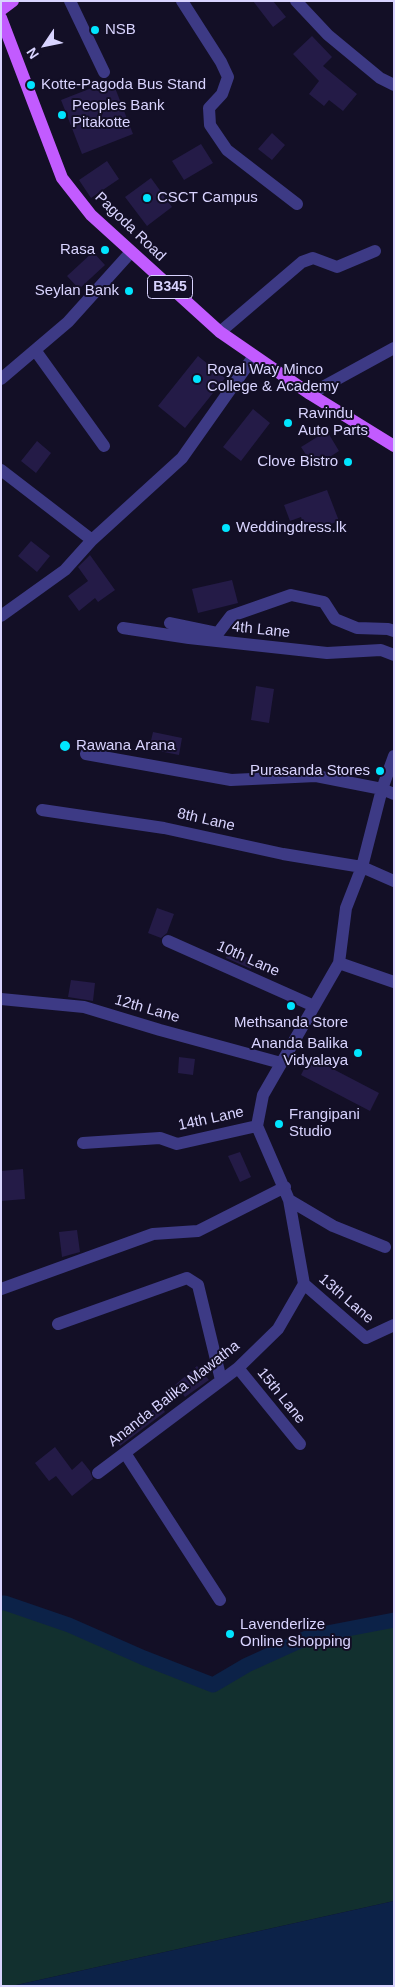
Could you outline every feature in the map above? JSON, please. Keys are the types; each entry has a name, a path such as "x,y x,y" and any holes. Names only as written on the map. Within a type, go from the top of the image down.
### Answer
{"main road":[{"path":"1,10 13,1"},
{"name":"Pagoda Road","path":"1,18 62,178 91,215 220,332 310,394 394,446"}],"street":[{"path":"70,1 104,72"},
{"path":"182,1 221,62 228,77 222,94 209,108 210,125 227,150 296,204"},
{"path":"296,1 328,35 380,78 394,85"},
{"path":"220,332 302,262 313,258 337,267 375,251"},
{"path":"1,378 68,322 131,252"},
{"path":"310,394 394,348"},
{"path":"36,350 104,446"},
{"path":"1,616 65,570 92,540 182,458 254,356"},
{"path":"1,470 92,540"},
{"path":"170,623 218,633 231,616 291,595 324,602 335,619 356,628 388,629 394,631"},
{"name":"4th Lane","path":"123,628 188,638 327,653 381,650 394,655"},
{"path":"86,754 231,780 316,776 388,792"},
{"path":"304,1284 289,1200 257,1126 263,1095 339,963 346,908 388,792 394,756"},
{"name":"8th Lane","path":"42,810 164,828 283,854 362,867 394,881"},
{"name":"10th Lane","path":"168,941 314,1006"},
{"path":"339,963 394,982"},
{"name":"12th Lane","path":"1,999 84,1007 282,1063"},
{"name":"14th Lane","path":"83,1144 160,1138 177,1144 257,1126"},
{"path":"1,1289 153,1234 198,1231 285,1187"},
{"path":"289,1200 333,1226 385,1247"},
{"path":"58,1324 187,1278 198,1285 221,1380"},
{"name":"13th Lane","path":"304,1284 366,1338 394,1326"},
{"name":"Ananda Balika Mawatha","path":"98,1473 238,1368 278,1329 304,1284"},
{"name":"15th Lane","path":"238,1368 300,1444"},
{"path":"125,1453 220,1600"}],"green space":[{"path":"1,1603 69,1625 144,1658 213,1684 247,1665 311,1636 394,1620 394,1901 12,1986 1,1986"}],"water":[{"path":"394,1901 394,1986 12,1986"}],"building":[{"path":"253,1 273,1 286,17 273,27"},
{"path":"312,36 332,57 323,66 357,94 343,111 329,100 324,106 309,94 319,81 293,54"},
{"path":"112,80 133,134 82,154 61,100"},
{"path":"272,133 285,145 272,160 258,149"},
{"path":"201,144 213,163 184,180 172,161"},
{"path":"107,161 119,179 91,198 79,180"},
{"path":"151,178 172,207 147,226 125,197"},
{"path":"93,252 105,265 79,289 67,276"},
{"path":"198,356 225,378 185,428 158,406"},
{"path":"253,409 270,423 241,461 223,447"},
{"path":"327,431 339,451 314,467 301,447"},
{"path":"37,441 51,453 36,473 21,461"},
{"path":"327,490 339,521 306,533 301,517 290,521 284,505"},
{"path":"31,541 50,556 37,572 18,556"},
{"path":"90,555 115,590 98,602 95,598 79,611 68,596 88,581 78,567"},
{"path":"232,580 238,603 198,613 192,589"},
{"path":"256,686 274,689 269,723 251,720"},
{"path":"153,732 182,738 179,755 149,749"},
{"path":"157,908 174,914 167,933 161,938 148,933"},
{"path":"228,952 253,959 251,969 226,958"},
{"path":"71,980 95,983 93,1001 68,997"},
{"path":"179,1057 195,1059 193,1075 178,1073"},
{"path":"310,1057 379,1093 370,1111 301,1075"},
{"path":"240,1152 251,1177 240,1182 228,1156"},
{"path":"23,1169 25,1199 1,1201 1,1171"},
{"path":"77,1230 80,1252 62,1257 59,1232"},
{"path":"197,1366 209,1380 185,1397 175,1385"},
{"path":"160,1405 165,1412 120,1446 114,1438"},
{"path":"55,1447 72,1470 82,1461 90,1471 93,1479 72,1496 56,1476 49,1481 35,1463"}],"waterway":[{"path":"1,1603 69,1625 144,1658 213,1685 247,1665 311,1636 394,1620"}],"place":[{"name":"NSB","path":"95,30"},
{"name":"Kotte-Pagoda Bus Stand","path":"31,85"},
{"name":"Peoples Bank Pitakotte","path":"62,115"},
{"name":"CSCT Campus","path":"147,198"},
{"name":"Rasa","path":"105,250"},
{"name":"Seylan Bank","path":"129,291"},
{"name":"Royal Way Minco College & Academy","path":"197,379"},
{"name":"Ravindu Auto Parts","path":"288,423"},
{"name":"Clove Bistro","path":"348,462"},
{"name":"Weddingdress.lk","path":"226,528"},
{"name":"Rawana Arana","path":"65,746"},
{"name":"Purasanda Stores","path":"380,771"},
{"name":"Methsanda Store","path":"291,1006"},
{"name":"Ananda Balika Vidyalaya","path":"358,1053"},
{"name":"Frangipani Studio","path":"279,1124"},
{"name":"Lavenderlize Online Shopping","path":"230,1634"}]}
